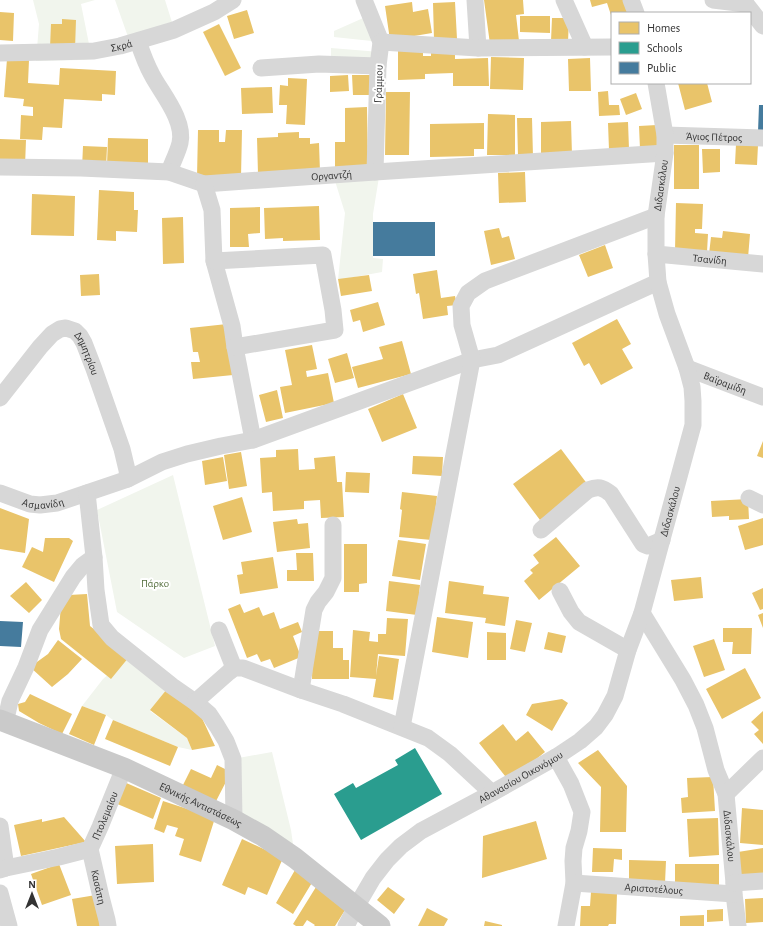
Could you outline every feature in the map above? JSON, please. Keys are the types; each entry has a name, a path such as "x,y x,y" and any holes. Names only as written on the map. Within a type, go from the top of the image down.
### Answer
{"main road":[{"name":"Εθνικής Αντιστάσεως","path":"3,722 124,768 234,820 263,836 295,858 380,926"}],"street":[{"name":"Σκρά","path":"0,53 94,51 120,46 174,30 214,12 232,0"},
{"name":"Γράμμου","path":"364,0 381,42 378,66 375,172"},
{"path":"475,0 478,48"},
{"path":"564,0 585,47"},
{"path":"631,0 636,12"},
{"path":"713,0 748,2 763,26"},
{"path":"138,41 148,68 174,111 178,124 180,142 169,172"},
{"path":"381,42 478,48 611,47"},
{"path":"261,68 320,64 378,66"},
{"name":"Διδασκάλου","path":"656,84 665,136 665,153 656,216 658,282 667,314 687,368 692,388 693,425 642,613 684,680 696,705 705,728 716,770 726,794 738,926"},
{"name":"Άγιος Πέτρος","path":"665,136 763,138"},
{"name":"Οργαντζή","path":"0,167 81,168 169,172 204,184 665,153"},
{"path":"204,184 212,210 214,262 232,326 253,440"},
{"path":"402,728 472,360 462,325 461,306 468,293 485,281 656,216"},
{"name":"Τσανίδη","path":"656,254 763,264"},
{"path":"214,262 323,255 335,330 235,347"},
{"name":"Ασμανίδη","path":"0,493 30,504 40,505 57,503 128,479 162,462 221,446 253,440 472,360 498,355 658,282"},
{"name":"Δημητρίου","path":"0,398 52,334 60,329 66,328 75,331 84,343 96,376 122,449 128,479"},
{"name":"Βαϊραμίδη","path":"687,368 763,397"},
{"path":"541,530 588,490 599,488 606,490 611,494 643,544 648,546 662,540"},
{"path":"87,493 96,590 101,625 112,638 209,714 226,741 233,759 234,820"},
{"path":"301,690 314,610 333,578 333,525"},
{"path":"3,722 10,701 26,667 40,630 73,577 83,565 94,557"},
{"path":"560,591 571,612 579,622 628,650"},
{"name":"Αθανασίου Οικονόμου","path":"346,926 373,878 387,860 401,846 422,831 556,757 596,727 605,715 615,696 628,650 642,613"},
{"path":"219,630 234,668"},
{"path":"195,702 234,668 243,668 343,704 428,738 450,754 492,793"},
{"path":"556,757 571,784 582,812 574,848 574,883 566,926"},
{"path":"726,794 763,758"},
{"name":"Πτολεμαίου","path":"3,869 59,857 90,848 124,768"},
{"path":"0,826 3,869"},
{"name":"Κασάπη","path":"90,848 108,926"},
{"name":"Αριστοτέλους","path":"574,883 734,888 763,881"},
{"path":"0,893 9,926"}],"green space":[{"path":"33,0 95,0 81,4 92,59 36,61 39,24"},
{"path":"115,0 165,0 176,35 133,51"},
{"path":"370,15 381,42 334,37 334,31"},
{"path":"331,48 380,52 378,66 331,65"},
{"path":"379,177 373,214 373,258 383,259 382,272 338,280 345,213 335,181"},
{"name":"Πάρκο","path":"173,475 215,646 184,658 117,612 97,510"},
{"path":"129,657 167,689 150,711 187,738 192,750 178,747 82,706 103,679"},
{"path":"272,752 291,830 295,858 234,820 233,759"}],"building: Homes":[{"path":"484,0 523,0 524,14 516,15 519,41 490,44"},
{"path":"590,0 624,0 628,12 611,12 611,15 607,3 592,7"},
{"path":"412,2 413,12 428,9 432,33 390,40 385,6"},
{"path":"455,2 457,39 434,40 433,3"},
{"path":"247,10 254,33 234,39 227,16"},
{"path":"0,12 14,13 13,41 0,40"},
{"path":"520,16 550,16 550,33 520,32"},
{"path":"552,18 569,18 568,42 551,41"},
{"path":"62,19 76,20 75,49 50,48 51,24 62,24"},
{"path":"219,24 241,68 225,76 203,32"},
{"path":"431,49 455,49 455,59 488,58 489,86 453,86 453,73 425,74 425,79 398,80 398,51 423,50 423,56 431,56"},
{"path":"491,57 524,58 523,90 490,89"},
{"path":"590,58 591,91 569,91 568,59"},
{"path":"7,59 29,60 28,83 59,85 60,68 116,71 115,95 102,94 102,101 64,99 62,128 43,127 42,140 20,139 21,115 33,116 33,107 23,106 24,99 4,97"},
{"path":"348,75 349,91 330,92 330,76"},
{"path":"352,75 371,75 371,95 353,95"},
{"path":"288,78 307,79 305,125 286,124 287,105 279,105 280,85 288,86"},
{"path":"678,84 707,84 712,102 685,110"},
{"path":"272,87 273,113 242,114 241,88"},
{"path":"608,91 609,105 619,105 620,115 599,116 598,92"},
{"path":"386,92 410,92 409,155 385,155"},
{"path":"636,93 642,109 626,115 620,99"},
{"path":"367,107 368,169 335,169 335,142 345,142 345,108"},
{"path":"488,114 515,115 515,155 487,155"},
{"path":"517,118 532,118 533,157 518,157"},
{"path":"571,121 572,155 541,156 541,122"},
{"path":"628,122 629,149 609,150 608,123"},
{"path":"484,123 484,149 474,149 474,156 430,157 430,124"},
{"path":"657,125 657,148 640,149 639,126"},
{"path":"198,130 219,130 219,142 225,142 226,130 242,130 241,177 197,177"},
{"path":"299,132 299,138 310,138 310,144 319,143 320,172 258,174 257,138 278,137 278,133"},
{"path":"108,138 148,139 148,166 107,165"},
{"path":"0,139 26,140 25,166 0,165"},
{"path":"736,144 758,145 757,165 735,164"},
{"path":"674,145 699,145 699,189 674,189"},
{"path":"83,146 107,147 106,168 82,168"},
{"path":"702,149 720,149 720,172 703,173"},
{"path":"525,172 526,202 499,203 498,173"},
{"path":"99,190 134,192 134,210 138,210 137,232 116,231 116,241 97,240"},
{"path":"32,194 75,196 74,236 31,235"},
{"path":"676,203 703,204 702,229 695,229 695,233 708,234 707,252 675,251"},
{"path":"319,206 320,240 283,241 283,238 265,239 264,208"},
{"path":"260,207 260,233 248,234 249,247 230,247 230,208"},
{"path":"183,217 184,263 163,264 162,218"},
{"path":"499,228 502,238 509,236 515,259 491,265 484,231"},
{"path":"723,231 750,234 748,258 709,254 711,237 722,238"},
{"path":"605,245 613,268 588,277 579,255"},
{"path":"437,270 441,298 455,296 457,305 447,306 448,315 423,319 419,293 416,294 413,274"},
{"path":"99,274 100,295 81,296 80,275"},
{"path":"369,275 372,291 341,296 338,279"},
{"path":"378,302 385,325 363,332 360,320 353,322 350,310"},
{"path":"617,319 631,344 622,349 633,368 601,385 589,363 584,366 572,343"},
{"path":"227,324 233,375 193,379 191,362 200,362 198,352 193,352 190,328"},
{"path":"402,341 411,374 358,388 352,367 383,359 379,347"},
{"path":"312,345 317,369 306,371 307,377 328,373 334,403 285,413 280,387 292,385 285,350"},
{"path":"347,353 354,378 335,383 328,359"},
{"path":"277,390 283,418 266,422 259,395"},
{"path":"403,394 417,428 382,442 368,409"},
{"path":"763,441 763,458 757,456"},
{"path":"298,449 299,470 315,469 314,458 335,456 337,482 342,482 344,517 321,518 320,500 304,501 304,509 273,511 272,492 262,493 260,458 276,457 276,450"},
{"path":"561,449 588,485 540,520 513,484"},
{"path":"241,452 247,486 229,489 224,455"},
{"path":"413,456 443,457 442,476 412,474"},
{"path":"223,457 227,481 205,485 202,461"},
{"path":"346,472 370,473 369,493 345,492"},
{"path":"402,492 437,496 432,540 399,537"},
{"path":"242,497 252,532 223,540 213,506"},
{"path":"748,499 749,519 729,520 729,516 712,517 711,501"},
{"path":"0,508 29,519 25,553 0,549"},
{"path":"763,518 763,545 745,550 738,526"},
{"path":"297,519 298,524 308,523 310,548 277,552 273,522"},
{"path":"556,537 580,566 539,600 524,581 533,573 530,570 539,563 533,555"},
{"path":"45,538 69,538 73,541 54,582 22,567 32,547 43,552"},
{"path":"398,540 426,544 420,580 392,576"},
{"path":"344,544 367,544 367,583 359,584 359,592 344,592"},
{"path":"296,553 313,553 314,581 287,581 287,570 297,570"},
{"path":"273,557 278,588 240,594 237,575 243,574 241,562"},
{"path":"701,577 703,598 674,601 671,580"},
{"path":"389,581 420,585 417,615 386,611"},
{"path":"449,581 484,586 483,594 509,597 505,626 485,623 486,618 445,613"},
{"path":"26,582 42,600 29,613 10,596"},
{"path":"763,588 763,609 760,610 752,593"},
{"path":"87,594 90,626 129,657 111,679 61,639 59,629 61,605 69,595"},
{"path":"240,604 244,613 259,607 263,616 274,612 280,629 298,622 302,632 293,636 301,657 274,668 270,659 261,662 257,654 247,658 228,609"},
{"path":"763,613 763,628 758,615"},
{"path":"437,617 473,622 468,658 432,652"},
{"path":"387,618 408,619 405,656 378,654 376,676 379,656 399,659 393,700 373,697 376,679 350,677 353,630 370,632 369,641 378,642 378,634 386,634"},
{"path":"516,620 532,623 525,652 510,649"},
{"path":"723,628 752,628 751,654 732,654 733,642 723,642"},
{"path":"313,631 333,631 333,648 343,648 343,660 349,660 349,679 312,679"},
{"path":"487,632 506,633 506,660 487,660"},
{"path":"548,632 566,636 562,653 544,649"},
{"path":"714,639 725,670 704,677 693,646"},
{"path":"58,640 82,659 68,674 52,687 30,667 48,654"},
{"path":"745,668 761,698 722,719 706,689"},
{"path":"167,689 201,716 215,746 192,750 187,738 150,710"},
{"path":"30,694 72,714 62,734 19,711 18,704 25,702"},
{"path":"562,699 568,703 552,731 526,715 532,704"},
{"path":"82,706 106,715 94,745 69,734"},
{"path":"763,711 763,744 754,734 759,730 751,722"},
{"path":"113,720 178,747 170,766 105,739"},
{"path":"503,724 516,741 528,731 545,752 509,781 479,743"},
{"path":"598,750 627,786 626,832 600,832 601,787 578,763"},
{"path":"217,765 231,772 213,807 180,791 191,769 211,778"},
{"path":"713,777 715,811 682,813 681,798 688,797 687,778"},
{"path":"124,782 161,798 153,819 115,803"},
{"path":"163,801 215,818 201,862 179,855 184,839 175,836 178,828 167,825 164,833 154,829"},
{"path":"742,808 763,810 763,845 740,843"},
{"path":"64,817 86,842 21,856 14,825 42,819 42,822"},
{"path":"718,818 719,855 689,857 687,819"},
{"path":"536,821 547,859 482,878 483,836"},
{"path":"242,839 283,858 267,895 248,887 245,895 222,885"},
{"path":"153,844 154,882 117,884 115,846"},
{"path":"593,848 622,849 622,860 614,859 613,872 592,872"},
{"path":"763,848 763,874 741,878 738,852"},
{"path":"629,860 666,861 665,883 629,882"},
{"path":"59,864 71,895 42,905 31,874"},
{"path":"675,864 719,864 719,885 675,886"},
{"path":"295,870 313,881 293,914 276,903"},
{"path":"316,887 347,907 335,926 314,926 315,925 307,920 303,926 296,926 293,924"},
{"path":"388,887 405,899 394,914 377,900"},
{"path":"591,892 617,893 616,924 609,924 608,926 580,926 581,906 590,906"},
{"path":"96,895 100,926 77,926 72,899"},
{"path":"763,898 763,922 746,923 745,899"},
{"path":"427,908 448,919 444,926 418,926"},
{"path":"723,909 723,921 707,922 707,910"},
{"path":"704,915 704,926 680,926 680,916"},
{"path":"485,921 502,925 502,926 484,926"}],"building: Schools":[{"path":"415,748 442,794 361,840 334,794 353,783 356,788 398,765 395,760"}],"building: Public":[{"path":"759,105 763,105 763,132 758,132"},
{"path":"373,222 435,222 435,256 373,256"},
{"path":"0,621 23,622 21,647 0,646"}]}
